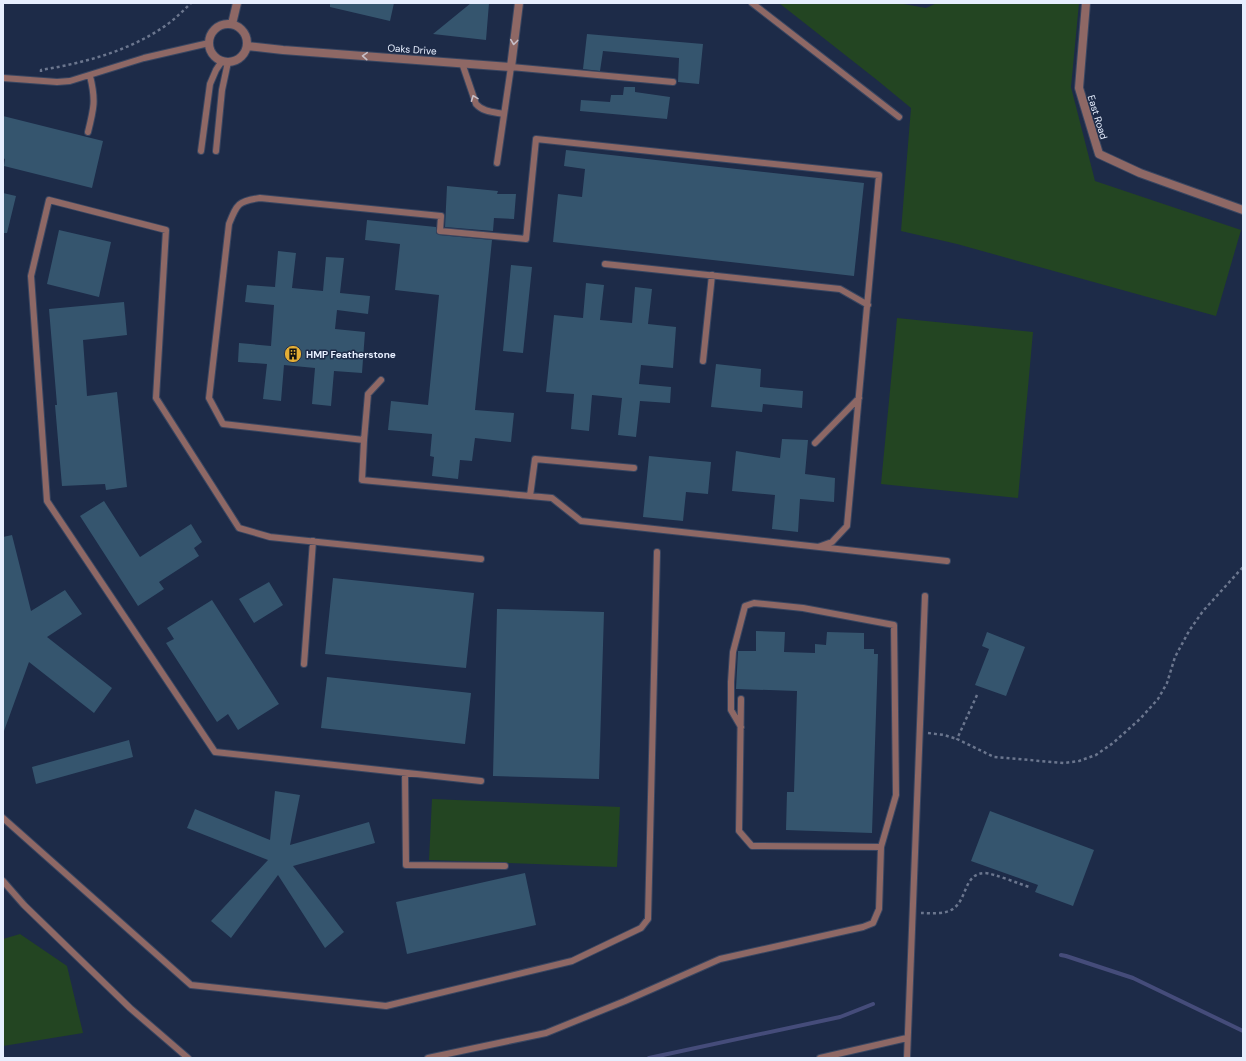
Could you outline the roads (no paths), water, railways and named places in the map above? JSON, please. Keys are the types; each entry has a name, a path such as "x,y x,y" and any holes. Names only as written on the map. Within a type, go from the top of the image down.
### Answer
{"street":[{"path":"232,24 237,3"},
{"path":"511,67 518,3"},
{"name":"East Road","path":"1086,3 1079,88 1099,154 1140,173 1243,210"},
{"path":"226,24 232,24 243,30 248,41 246,51 239,59 225,62 217,58 212,53 209,43 212,34 216,29 226,24"},
{"name":"Oaks Drive","path":"247,46 511,67"}],"lane":[{"path":"752,3 899,117"},
{"path":"3,78 56,82 70,81 144,58 209,43"},
{"path":"216,151 225,62"},
{"path":"201,151 210,84 216,70 225,62"},
{"path":"462,63 476,104 485,110 504,114"},
{"path":"497,163 511,67 673,82"},
{"path":"88,132 94,105 94,93 90,76"},
{"path":"364,440 223,424 209,398 229,224 235,208 246,200 260,198 441,216 440,231 526,239 536,139 879,175 847,526 832,542 818,547"},
{"path":"481,559 270,537 239,528 156,398 166,230 49,200 31,276 46,500 215,752 481,781"},
{"path":"605,264 840,289 868,305"},
{"path":"703,361 712,275"},
{"path":"381,380 368,394 362,480 552,498 581,521 947,561"},
{"path":"815,443 859,398"},
{"path":"530,496 535,459 634,468"},
{"path":"304,664 313,542"},
{"path":"3,818 191,985 386,1006 572,961 641,928 648,919 657,552"},
{"path":"906,1058 925,596"},
{"path":"428,1058 546,1033 625,1001 720,959 863,927 873,923 879,909 881,847 896,795 894,625 802,608 754,604 745,606 733,652 731,682 731,710 741,726"},
{"path":"741,699 739,831 752,846 881,847"},
{"path":"405,773 406,865 505,866"},
{"path":"3,881 24,905 130,1008 188,1058"},
{"path":"820,1058 907,1038"}],"waterway":[{"path":"1061,955 1133,978 1243,1031"},
{"path":"649,1058 840,1017 873,1004"}],"place":[{"name":"HMP Featherstone","path":"293,354"}]}
